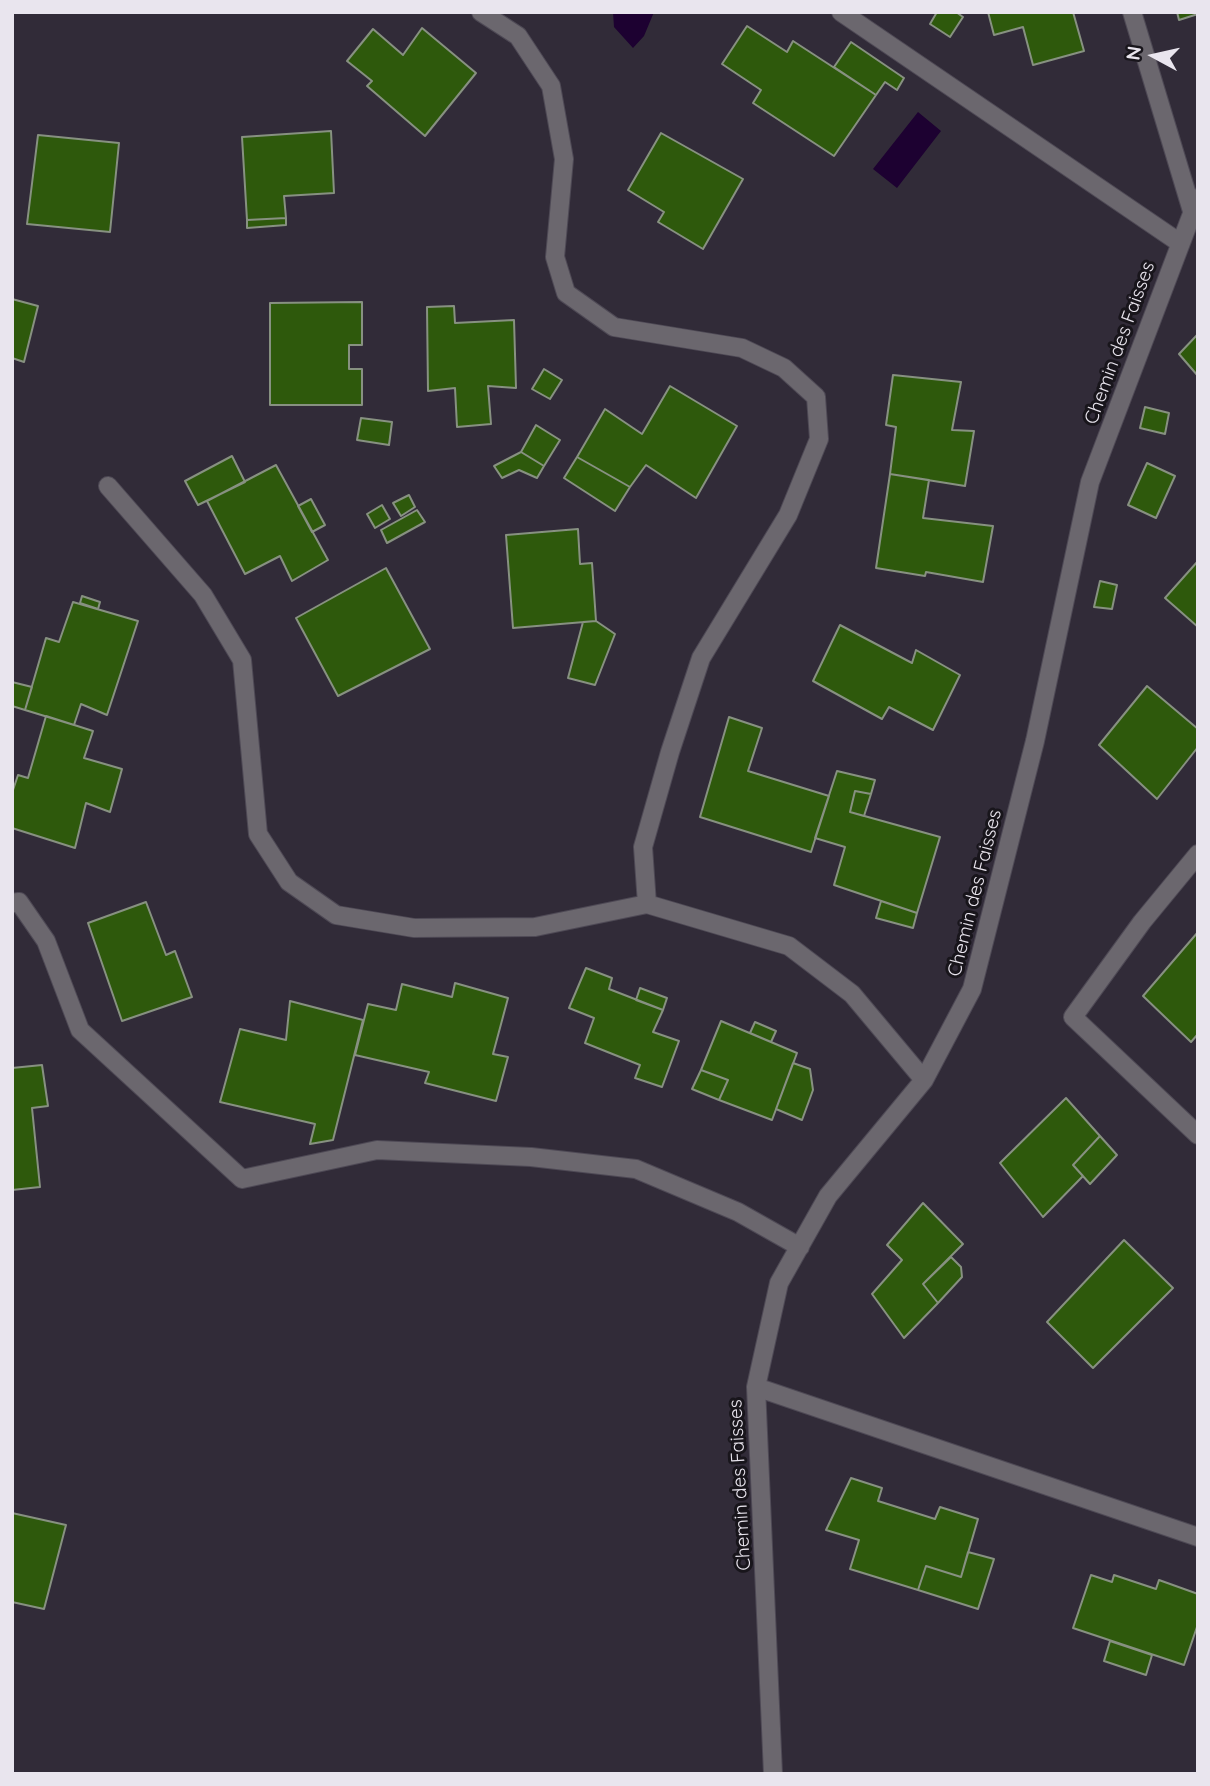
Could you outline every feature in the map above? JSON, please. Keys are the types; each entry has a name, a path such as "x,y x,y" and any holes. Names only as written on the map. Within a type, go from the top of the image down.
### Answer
{"street":[{"path":"481,12 518,36 551,86 564,159 555,257 566,293 614,327 741,348 784,368 816,397 818,439 788,515 701,658 643,847 647,904"},
{"path":"841,12 1180,243"},
{"path":"1132,12 1195,204"},
{"name":"Chemin des Faisses","path":"773,1774 755,1387 779,1283 828,1196 923,1080 972,989 1035,741 1090,482 1195,204"},
{"path":"108,486 203,594 242,660 257,834 289,882 336,915 414,928 535,927 647,904 789,946 852,994 923,1080"},
{"path":"1198,854 1142,922 1073,1017 1198,1135"},
{"path":"12,902 19,902 46,942 80,1030 242,1179 377,1150 571,1161 636,1169 738,1212 800,1247"},
{"path":"755,1387 1198,1537"}],"shaded area":[{"path":"613,12 654,12 644,36 633,48 614,27"},
{"path":"918,112 941,131 897,188 873,169"}],"building":[{"path":"937,12 956,12 963,17 950,37 930,24"},
{"path":"988,12 1073,12 1084,51 1033,65 1023,27 994,35"},
{"path":"1177,12 1198,12 1198,14 1179,20"},
{"path":"747,26 787,52 793,41 876,95 834,156 753,103 761,90 722,64"},
{"path":"422,28 476,73 425,136 367,86 372,81 347,61 373,29 403,55"},
{"path":"851,42 904,78 897,90 885,82 876,95 834,67"},
{"path":"331,131 334,193 284,196 286,218 247,220 242,137"},
{"path":"661,133 743,179 703,249 658,222 664,212 628,190"},
{"path":"38,135 119,143 110,232 27,224"},
{"path":"286,218 286,225 247,228 247,220"},
{"path":"12,299 38,306 24,362 12,358"},
{"path":"362,302 362,345 349,345 349,369 362,369 362,405 270,405 270,303"},
{"path":"454,306 455,323 514,320 516,388 488,386 491,424 457,427 455,388 428,391 427,307"},
{"path":"1198,334 1198,376 1179,354"},
{"path":"544,369 562,380 550,399 532,389"},
{"path":"893,375 961,382 952,430 974,431 965,486 890,474 896,427 886,425"},
{"path":"670,386 737,426 696,498 646,465 630,487 577,457 605,409 642,434"},
{"path":"1145,407 1169,413 1165,434 1140,428"},
{"path":"361,418 392,422 389,445 357,440"},
{"path":"536,425 560,440 544,466 521,452"},
{"path":"521,452 544,466 537,478 519,470 502,478 494,466"},
{"path":"232,456 245,482 198,505 185,481"},
{"path":"577,457 630,487 615,511 564,478"},
{"path":"1147,463 1175,476 1156,518 1128,505"},
{"path":"276,465 328,560 292,581 280,556 245,574 207,501"},
{"path":"890,474 929,480 923,518 993,526 983,582 926,572 925,576 876,568"},
{"path":"409,495 415,507 401,516 393,503"},
{"path":"311,499 325,525 312,532 298,506"},
{"path":"382,505 390,519 375,528 367,514"},
{"path":"417,510 425,522 387,543 381,530"},
{"path":"578,529 580,564 592,563 596,621 513,628 506,535"},
{"path":"1198,561 1198,627 1165,598"},
{"path":"386,568 430,649 338,696 296,618"},
{"path":"1100,581 1117,585 1112,609 1094,607"},
{"path":"82,596 100,602 98,609 80,603"},
{"path":"73,602 138,621 107,715 81,704 74,725 25,710 46,638 59,642"},
{"path":"596,621 615,634 595,685 568,678 583,622"},
{"path":"840,625 912,663 916,650 960,675 933,730 889,707 882,719 813,681"},
{"path":"12,682 32,687 25,710 12,706"},
{"path":"1147,686 1198,729 1198,747 1157,799 1099,745"},
{"path":"46,716 93,731 84,758 122,769 110,812 86,803 75,848 12,828 12,793 18,775 28,778"},
{"path":"729,717 762,728 748,771 829,796 811,852 700,817"},
{"path":"837,771 875,780 871,794 855,791 850,812 940,837 917,913 834,885 845,847 815,838"},
{"path":"855,791 871,794 864,816 850,812"},
{"path":"881,901 917,913 913,928 876,918"},
{"path":"146,902 166,955 175,951 192,997 122,1021 88,923"},
{"path":"1198,932 1198,1034 1191,1042 1143,996"},
{"path":"586,968 612,978 609,989 663,1010 653,1032 679,1041 662,1087 635,1078 640,1065 585,1043 594,1018 569,1008"},
{"path":"455,983 508,998 493,1054 508,1057 496,1101 425,1083 429,1072 355,1055 368,1004 396,1010 402,984 452,997"},
{"path":"640,988 667,998 663,1010 636,1000"},
{"path":"290,1001 363,1020 333,1140 310,1144 315,1124 220,1102 240,1029 286,1040"},
{"path":"721,1021 797,1053 772,1120 719,1100 728,1080 701,1070"},
{"path":"755,1022 776,1031 771,1042 750,1033"},
{"path":"793,1063 810,1069 813,1090 802,1120 776,1109"},
{"path":"42,1065 48,1106 32,1108 40,1187 12,1190 12,1068"},
{"path":"701,1070 728,1080 719,1100 692,1089"},
{"path":"1066,1098 1100,1136 1073,1165 1083,1176 1043,1217 1000,1163"},
{"path":"1100,1136 1117,1155 1090,1184 1073,1165"},
{"path":"923,1203 963,1244 923,1284 938,1303 904,1338 872,1294 902,1260 887,1245"},
{"path":"1124,1240 1173,1288 1093,1368 1047,1322"},
{"path":"951,1257 961,1267 962,1277 938,1303 923,1284"},
{"path":"851,1478 882,1488 878,1501 935,1519 940,1507 978,1519 961,1577 926,1566 918,1590 850,1569 859,1540 826,1530"},
{"path":"12,1513 66,1525 44,1609 12,1602"},
{"path":"968,1552 994,1559 978,1609 918,1590 926,1566 961,1577"},
{"path":"1091,1575 1112,1582 1114,1575 1156,1589 1159,1580 1198,1594 1198,1624 1184,1665 1073,1628"},
{"path":"1110,1641 1152,1655 1146,1675 1104,1661"}]}
